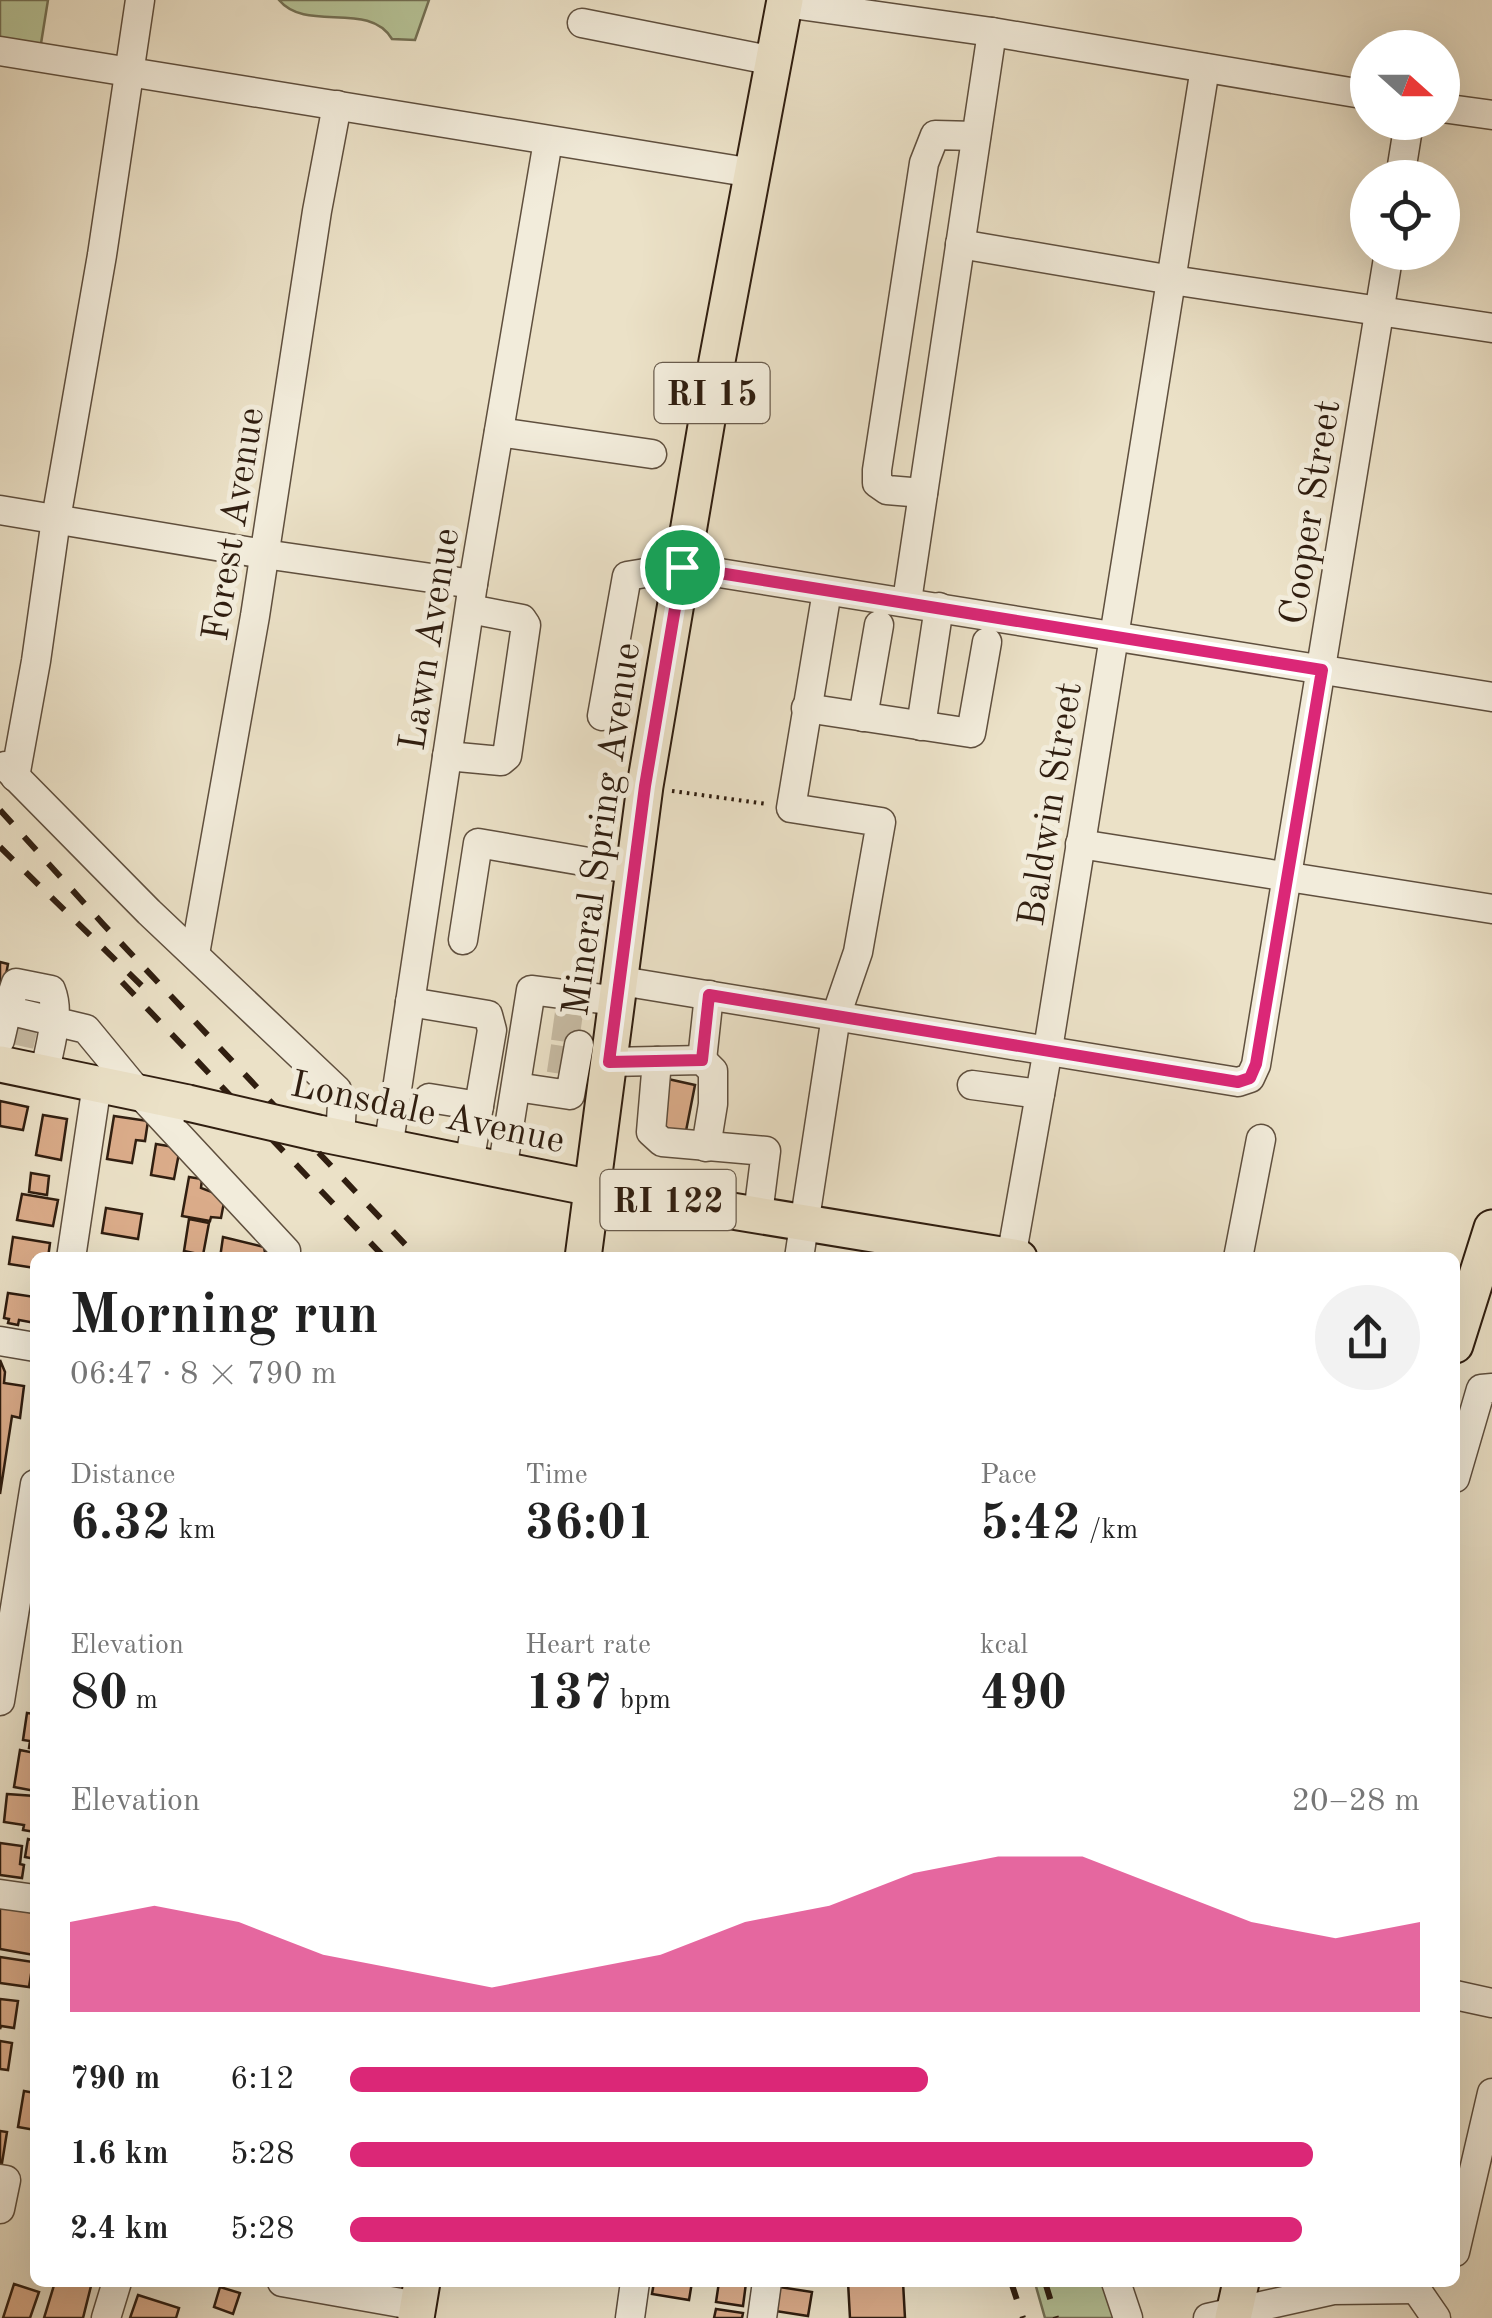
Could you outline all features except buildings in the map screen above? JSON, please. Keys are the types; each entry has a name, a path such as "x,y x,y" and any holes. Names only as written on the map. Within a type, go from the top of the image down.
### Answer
{"main road":[{"name":"Mineral Spring Avenue","path":"584,1252 592,1188 595,1047 619,991 645,786 785,2"},
{"name":"Lonsdale Avenue","path":"0,1064 47,1042 102,1068 138,1092 329,1136 592,1188 983,1252"},
{"path":"1466,1332 1492,1228"}],"street":[{"path":"140,0 36,661 8,768 336,1090 342,1104 329,1136"},
{"path":"785,2 1350,92"},
{"path":"582,22 774,61"},
{"path":"907,601 992,32"},
{"path":"0,52 753,174"},
{"name":"Baldwin Street","path":"1013,1252 1205,68"},
{"name":"Forest Avenue","path":"195,954 337,105"},
{"path":"1460,111 1492,115"},
{"path":"923,493 887,490 877,483 888,401 924,163 935,134 976,136"},
{"name":"Lawn Avenue","path":"388,1149 472,596 548,141"},
{"path":"914,230 1172,280 1492,328"},
{"name":"Cooper Street","path":"1048,1049 1238,1082 1250,1078 1256,1064 1385,270"},
{"path":"888,401 936,406"},
{"path":"499,432 652,454"},
{"path":"0,510 264,554 472,596 522,619 526,625 507,756 501,761 447,756"},
{"path":"602,716 627,576 682,567 1492,697"},
{"path":"799,1252 836,1016 858,952 881,822 791,808 827,592"},
{"path":"920,726 939,607"},
{"path":"864,717 879,625"},
{"path":"806,708 971,733 987,642"},
{"path":"464,940 478,843 635,870"},
{"path":"1080,844 1492,909"},
{"path":"486,1167 516,1087 535,1055 540,1023 531,990 709,995 1048,1049"},
{"path":"702,1060 709,995"},
{"path":"410,1002 488,1015 492,1030 479,1106 486,1167"},
{"path":"4,1026 47,1042 86,1029 102,1068 72,1252"},
{"path":"516,1087 570,1095 595,1047 657,1061 702,1060 713,1071 714,1104 706,1147"},
{"path":"651,1132 657,1061"},
{"path":"651,1132 665,1075 672,1066 700,1072 706,1086 697,1131 706,1147"},
{"path":"972,1086 1040,1094"},
{"path":"138,1092 286,1252"},
{"path":"429,1098 479,1106"},
{"path":"651,1132 662,1142 766,1151 758,1214"},
{"path":"1239,1252 1261,1139"},
{"path":"0,1341 30,1345"},
{"path":"1460,1462 1482,1390 1492,1388"},
{"path":"0,1701 30,1515"},
{"path":"0,1894 30,1898"},
{"path":"1460,1996 1492,2002"},
{"path":"1460,2231 1492,2094"},
{"path":"0,2179 6,2180 0,2209"},
{"path":"106,2318 115,2287"},
{"path":"316,2287 419,2302"},
{"path":"630,2318 635,2287"},
{"path":"762,2318 766,2287"},
{"path":"1118,2287 1128,2318"},
{"path":"1229,2307 1321,2287"},
{"path":"1421,2287 1436,2318"}],"path":[{"path":"645,786 791,808"}],"green space":[{"path":"0,0 48,0 39,56 0,51"},
{"path":"279,0 429,0 415,40 392,39 382,27 368,21 305,15"},
{"path":"1036,2287 1117,2287 1128,2318 1045,2318"}],"tunnel":[{"path":"553,1026 582,1030"},
{"path":"9,1029 40,1036"},
{"path":"549,1058 575,1062"}],"railway":[{"path":"0,810 412,1252"},
{"path":"0,847 143,987"},
{"path":"122,982 379,1252"},
{"path":"1013,2287 1023,2318"},
{"path":"1047,2287 1056,2318"}],"route":[{"path":"682,567 1322,670 1256,1064 1250,1078 1238,1082 709,995 702,1060 609,1062 645,786 682,567"}]}
